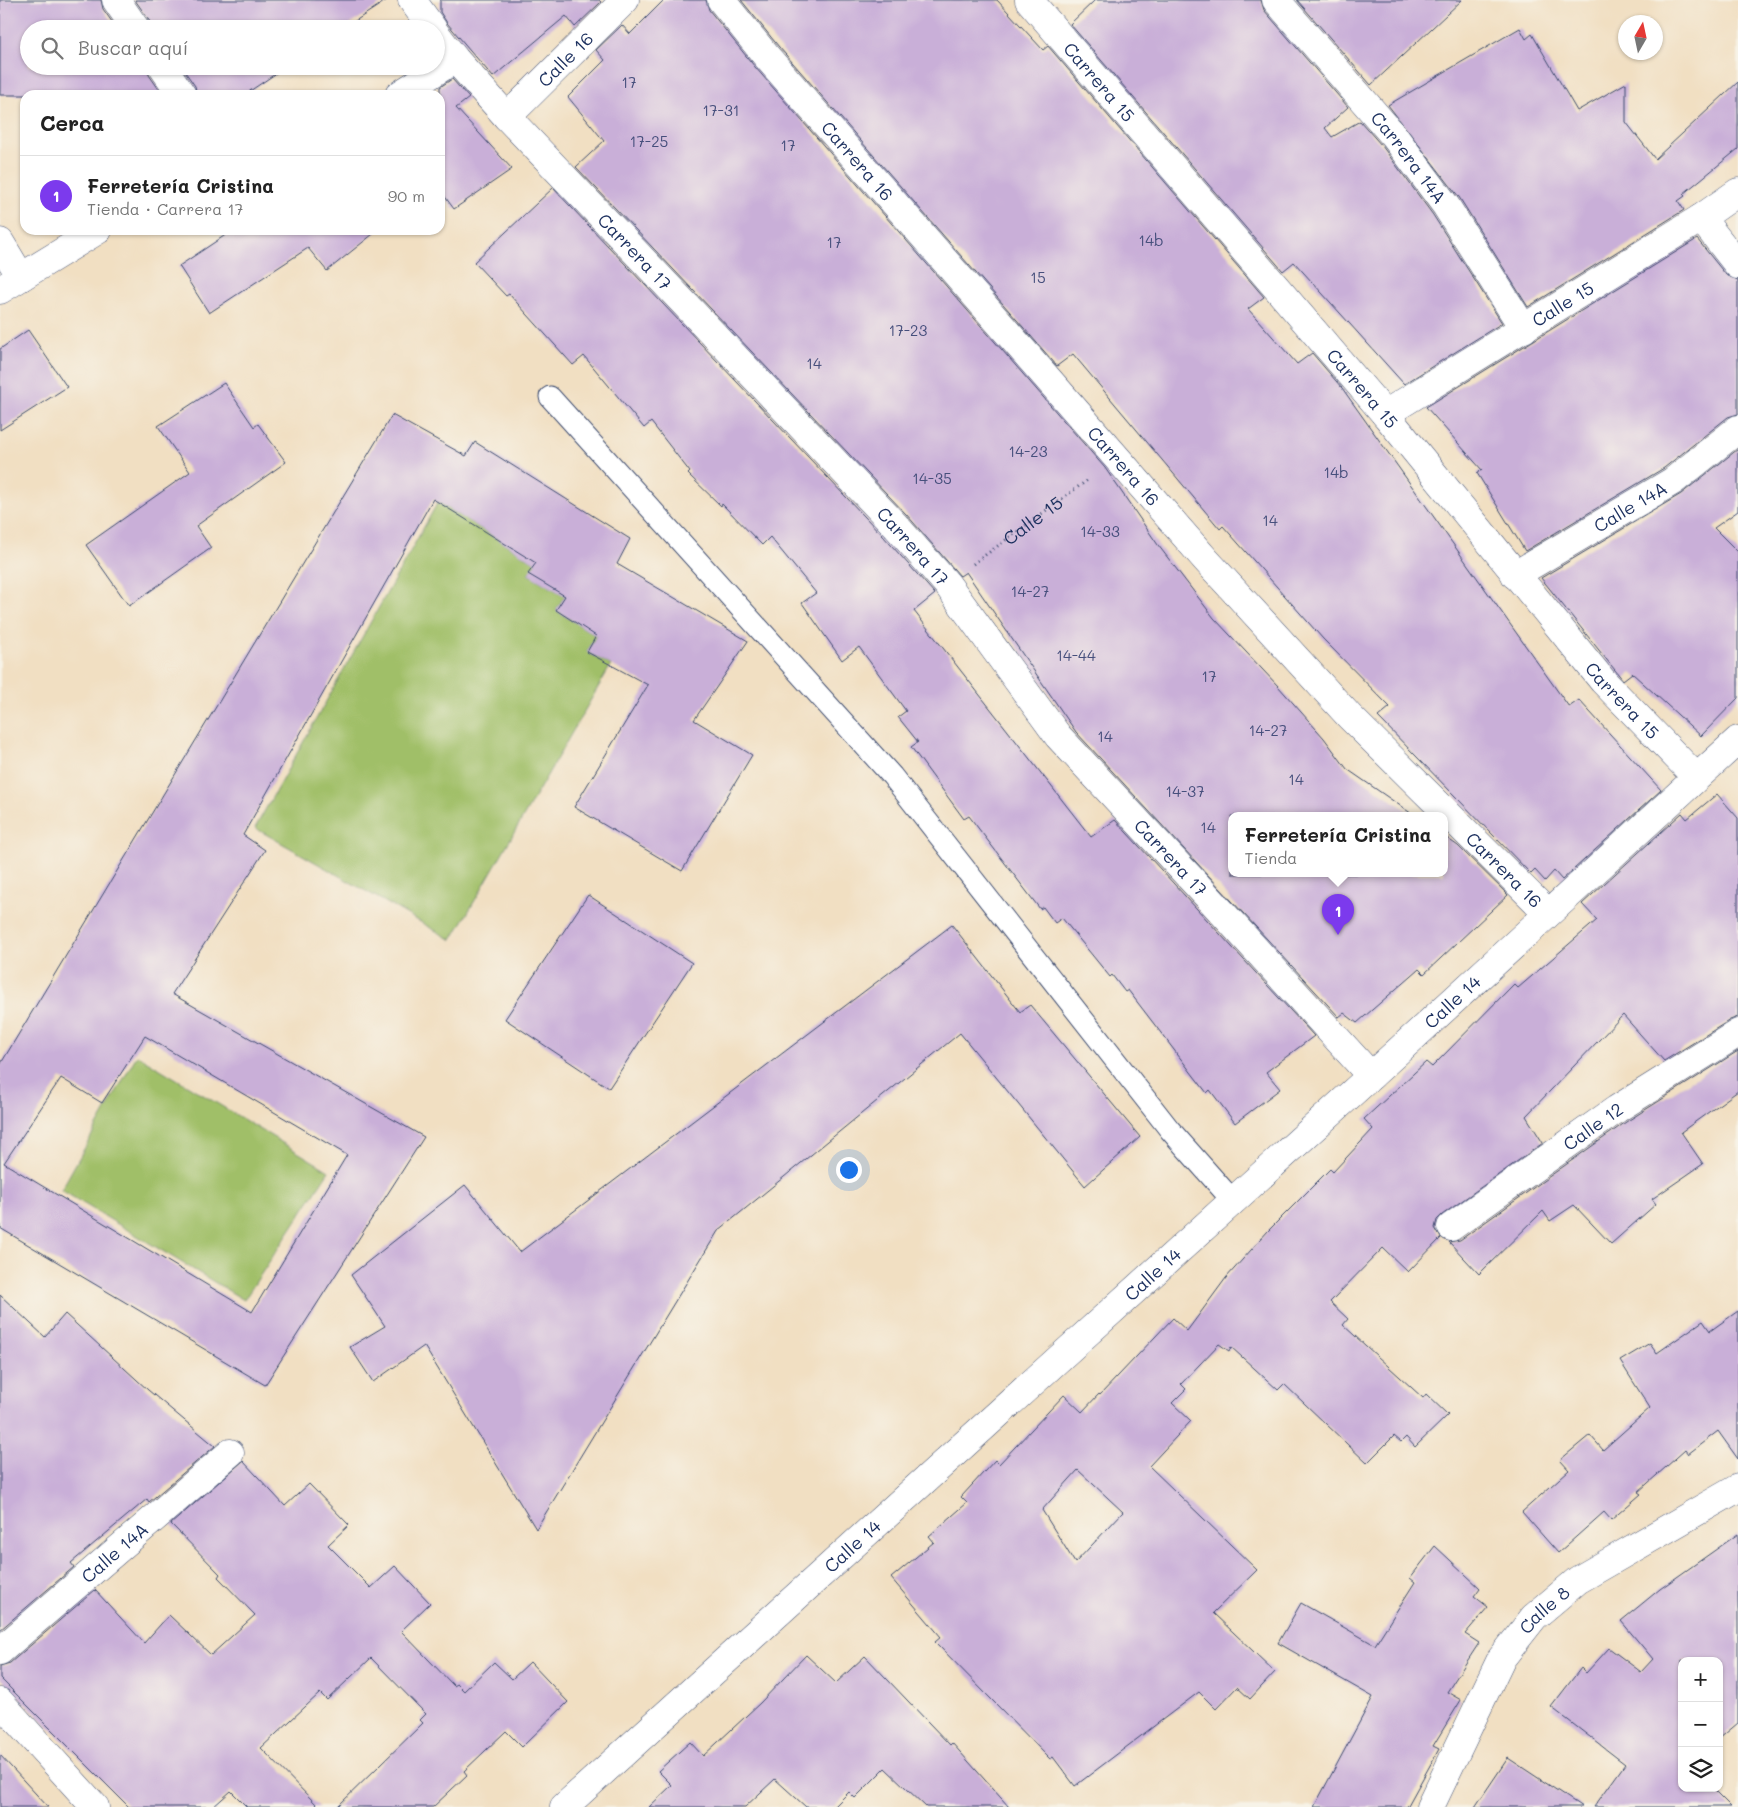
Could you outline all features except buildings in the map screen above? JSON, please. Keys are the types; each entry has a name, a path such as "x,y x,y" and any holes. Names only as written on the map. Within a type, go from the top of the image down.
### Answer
{"street":[{"path":"116,0 130,20"},
{"path":"412,0 426,20"},
{"name":"Calle 16","path":"507,117 625,0"},
{"name":"Carrera 16","path":"721,0 780,72 1068,405 1118,458 1206,560 1350,717 1446,812"},
{"name":"Carrera 15","path":"1029,0 1385,414 1515,575 1603,680 1696,777"},
{"name":"Carrera 14A","path":"1276,0 1394,136 1446,206 1524,329"},
{"name":"Carrera 17","path":"445,46 507,117 895,525 947,584 1058,736 1371,1076"},
{"path":"445,65 455,59"},
{"path":"168,75 179,90"},
{"path":"407,90 430,75"},
{"name":"Calle 15","path":"1385,414 1701,218 1738,192"},
{"path":"1701,218 1738,265"},
{"path":"0,242 10,283 90,235"},
{"name":"Calle 14A","path":"1515,575 1673,481 1738,429"},
{"name":"Calle 14","path":"564,1807 1371,1076 1547,912 1738,740"},
{"name":"Carrera 16","path":"1448,814 1547,912"},
{"name":"Calle 12","path":"1451,1227 1617,1109 1738,1033"},
{"name":"Calle 14A","path":"0,1651 230,1454"},
{"name":"Calle 8","path":"1430,1807 1501,1659 1534,1617 1578,1580 1738,1488"},
{"path":"0,1702 95,1807"}],"lane":[{"path":"550,397 892,776 1170,1130 1233,1201"}],"path":[{"name":"Calle 15","path":"947,584 1118,458"}],"green space":[{"path":"438,502 536,563 528,574 565,596 556,610 596,636 587,652 611,665 452,940 255,828"},
{"path":"137,1055 329,1171 244,1300 61,1190"}],"place":[{"name":"Ferretería Cristina","path":"1338,935"}]}
